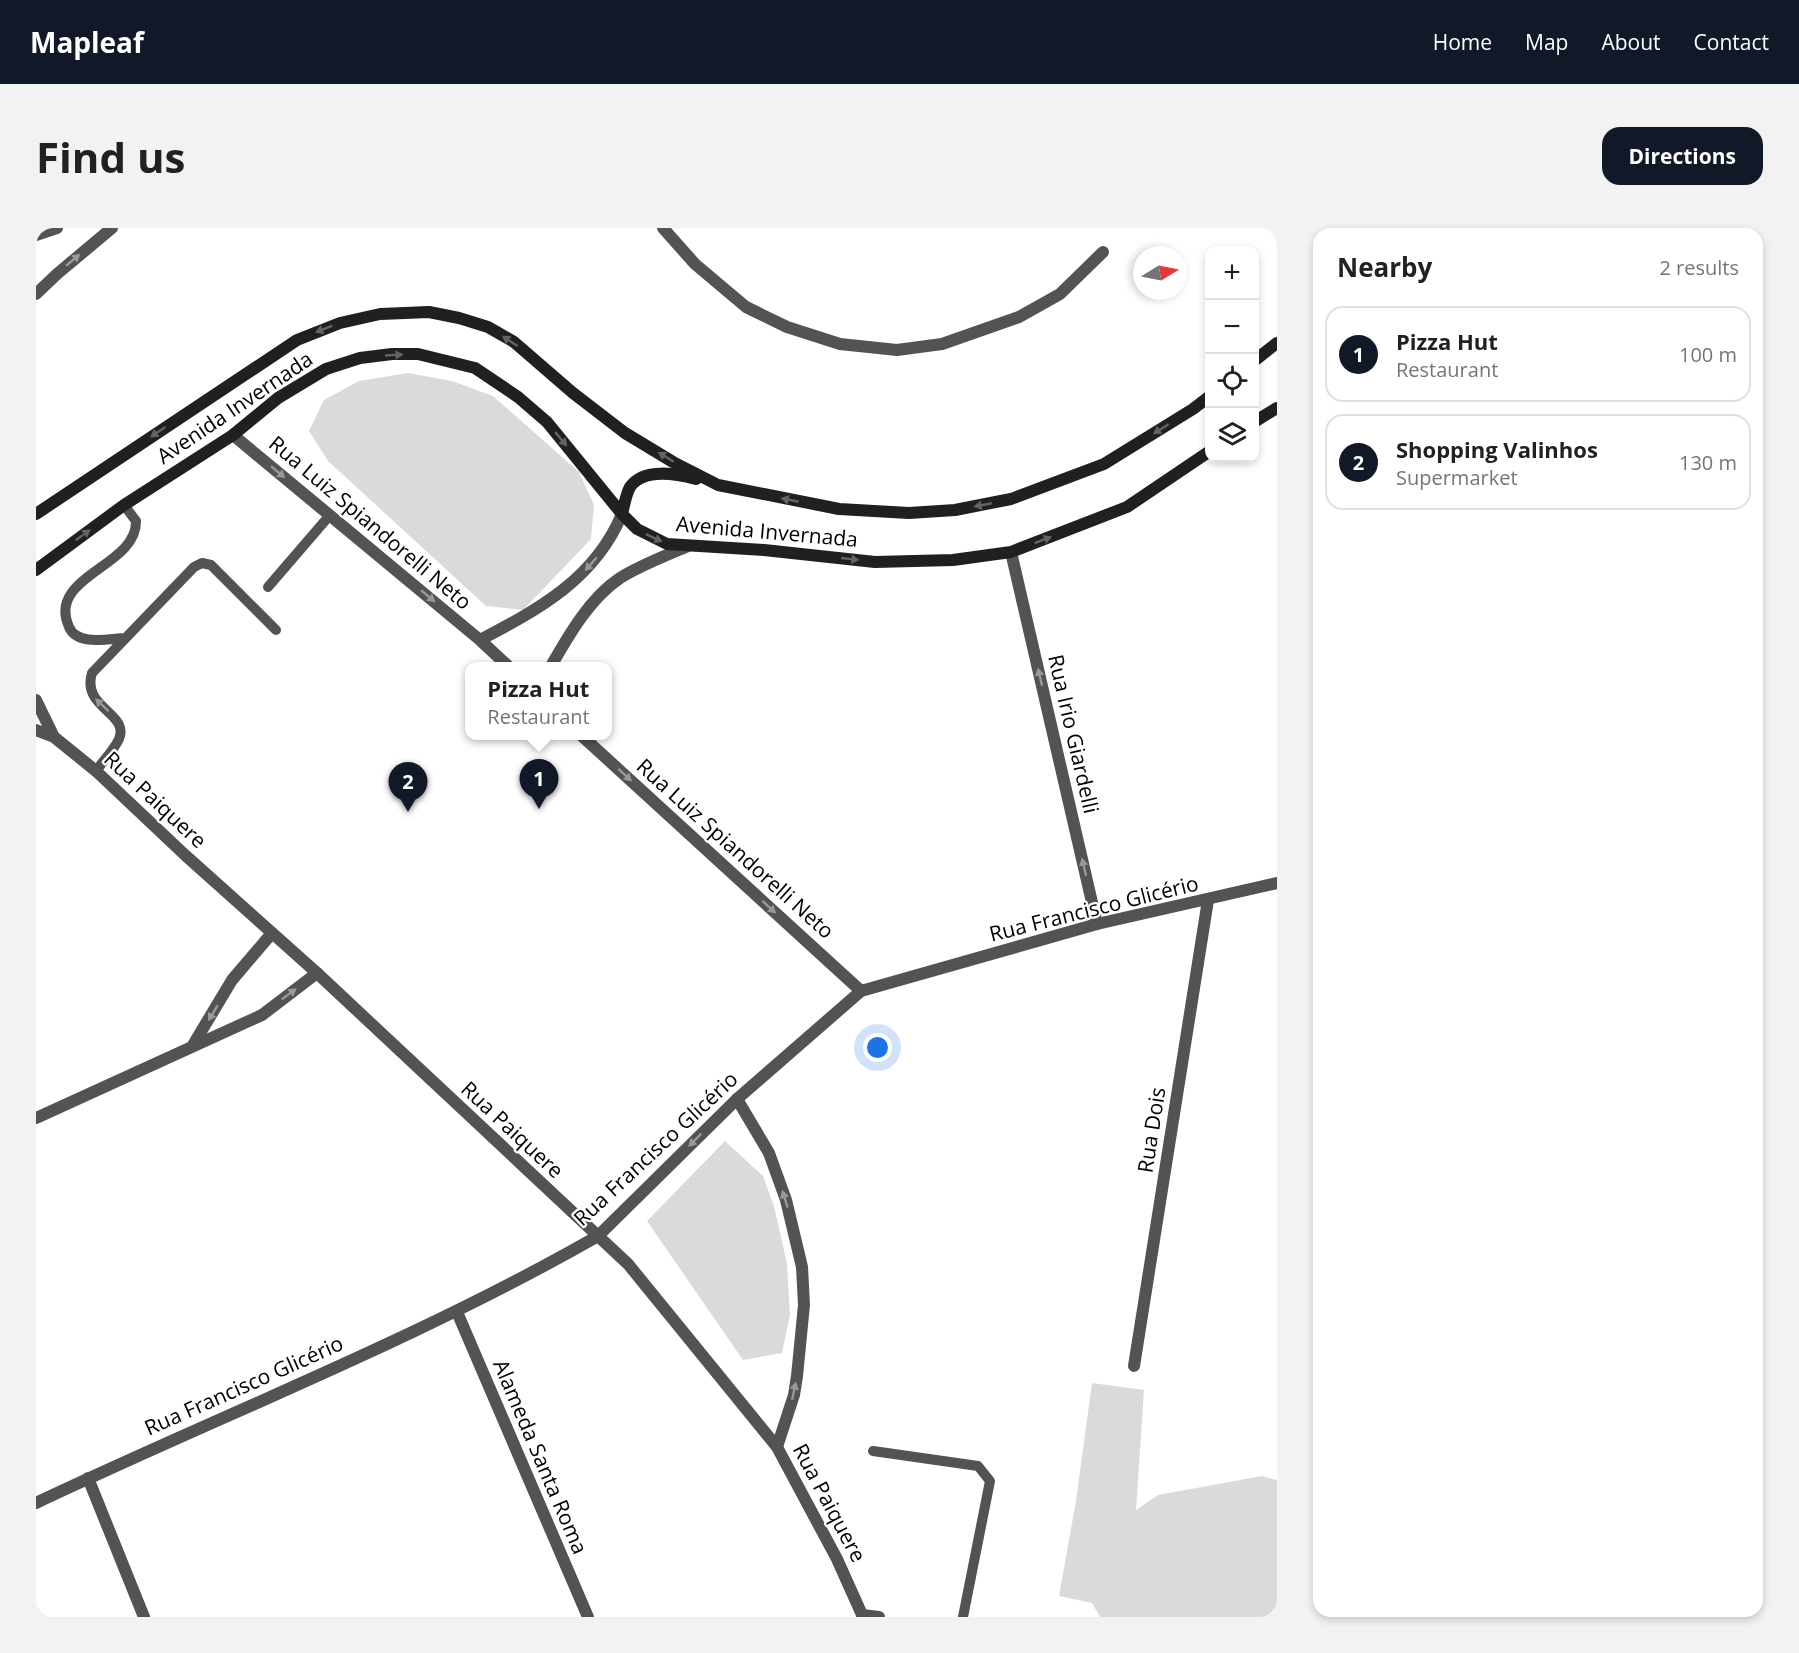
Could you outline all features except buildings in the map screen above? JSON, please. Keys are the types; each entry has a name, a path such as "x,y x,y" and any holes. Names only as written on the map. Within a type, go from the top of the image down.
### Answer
{"main road":[{"name":"Avenida Invernada","path":"36,514 297,340 340,323 390,313 429,312 488,327 514,342 573,393 625,433 673,462 718,485 839,509 909,513 955,510 1011,499 1104,464 1205,399"},
{"path":"1259,357 1277,343"},
{"name":"Avenida Invernada","path":"36,570 124,505 233,435 278,398 326,369 360,358 392,354 418,354 475,368 518,397 547,422 637,530 667,544 764,550 875,562 953,560 1011,552 1127,507 1205,454"},
{"path":"1259,419 1277,408"},
{"path":"622,514 630,487 642,477 680,475 718,485"}],"street":[{"path":"36,235 57,228"},
{"path":"36,294 112,228"},
{"path":"663,228 694,264 746,307 788,327 840,344 897,350 942,344 1019,317 1060,294 1102,252"},
{"name":"Rua Luiz Spiandorelli Neto","path":"233,435 504,662"},
{"path":"480,640 543,606 593,564 616,528 622,514"},
{"path":"553,662 576,625 598,597 618,579 688,546"},
{"name":"Rua Irio Giardelli","path":"1011,552 1097,924"},
{"name":"Rua Paiquere","path":"36,700 54,737"},
{"name":"Rua Paiquere","path":"36,730 54,737 96,771 185,855 317,973 628,1264 777,1447 837,1558 862,1616"},
{"name":"Rua Luiz Spiandorelli Neto","path":"587,740 861,991"},
{"name":"Rua Francisco Glicério","path":"36,1503 457,1312 598,1236 737,1099 861,991 1097,924 1277,883"},
{"name":"Rua Dois","path":"1134,1366 1208,900"},
{"path":"193,1045 232,980 272,933"},
{"path":"36,1118 262,1015 317,973"},
{"path":"737,1099 769,1153 786,1200 802,1267 804,1305 797,1376 794,1395 777,1447"},
{"name":"Alameda Santa Roma","path":"457,1312 588,1617"},
{"path":"88,1478 144,1617"},
{"path":"862,1616 879,1617"}],"lane":[{"path":"124,505 136,521 134,531 119,554 109,563 97,569 74,590 64,611 70,631 79,638 92,640 124,638"},
{"path":"268,587 330,515"},
{"path":"96,771 120,738 119,725 114,717 95,700 92,694 90,679 92,673 194,567 202,563 211,565 276,630"},
{"path":"873,1451 978,1466 990,1481 963,1617"}],"shaded area":[{"path":"408,373 452,381 493,396 579,472 594,505 591,539 523,610 486,606 328,461 309,431 324,400 359,381"},
{"path":"725,1141 763,1176 774,1206 787,1264 790,1315 782,1353 743,1360 647,1221"},
{"path":"1092,1383 1144,1390 1136,1510 1158,1495 1262,1476 1277,1480 1277,1617 1100,1617 1092,1603 1059,1596 1076,1501"}],"place":[{"name":"Pizza Hut","path":"539,809"},
{"name":"Shopping Valinhos","path":"408,812"}]}
